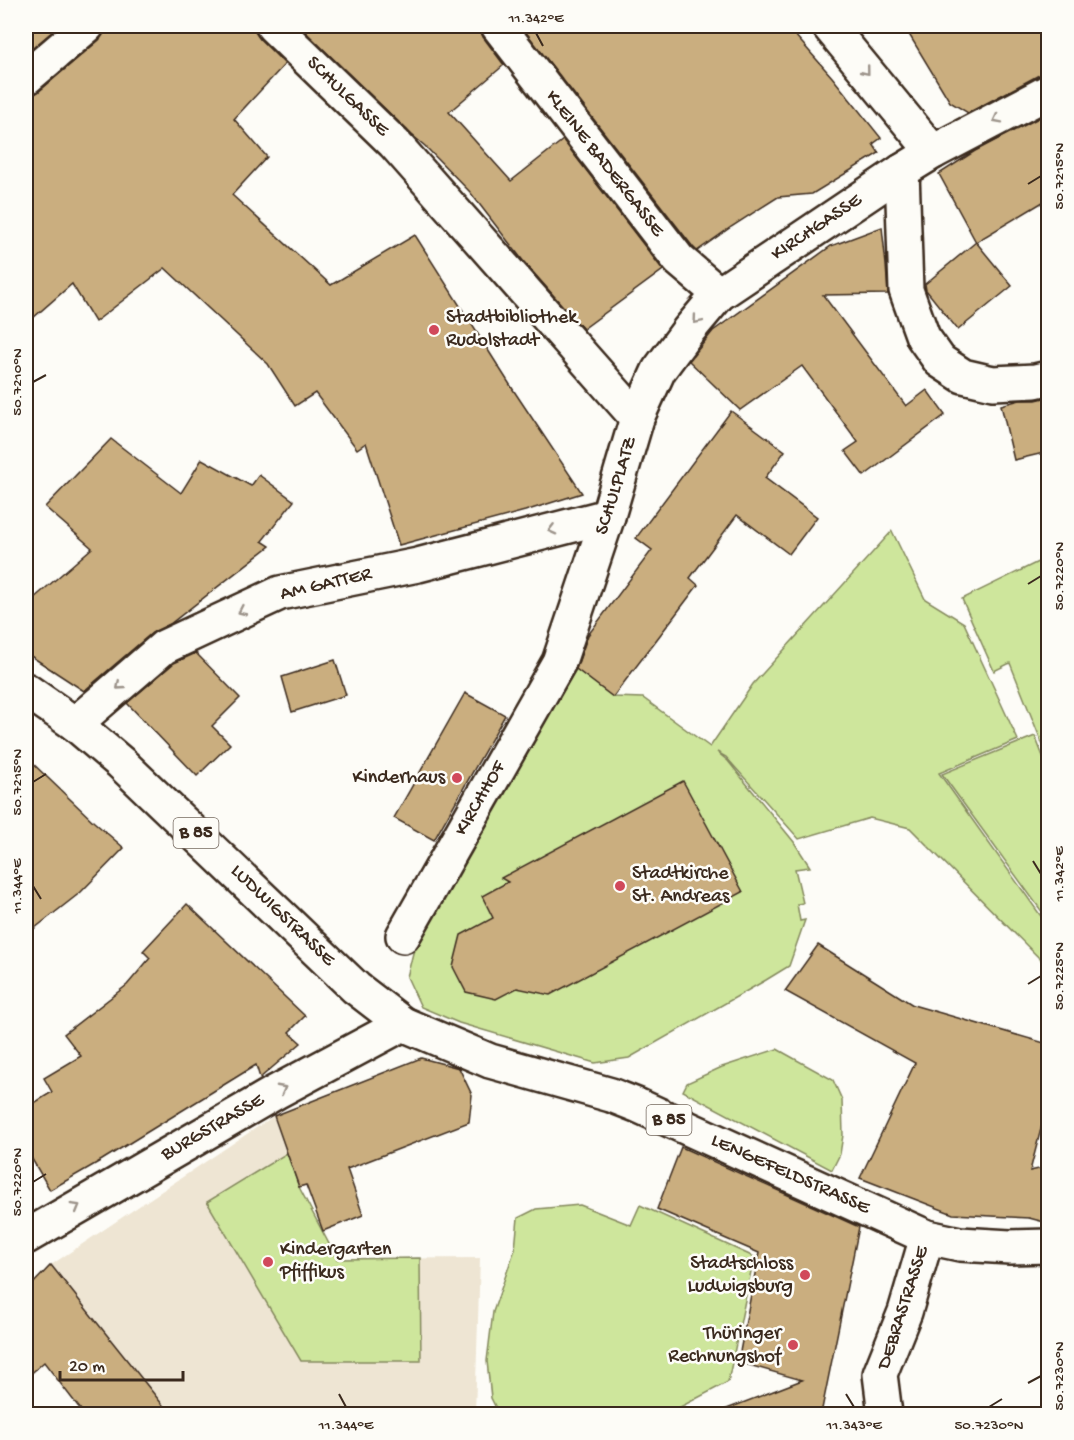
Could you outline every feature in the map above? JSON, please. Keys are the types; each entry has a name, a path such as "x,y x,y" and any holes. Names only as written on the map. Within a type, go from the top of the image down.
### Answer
{"street":[{"path":"26,78 87,26"},
{"name":"SCHULGASSE","path":"273,26 394,143"},
{"name":"KLEINE BADERGASSE","path":"498,26 679,261 718,294"},
{"path":"829,26 933,152"},
{"name":"KIRCHGASSE","path":"637,418 659,370 718,294 933,152 1048,92"},
{"name":"SCHULPLATZ","path":"394,143 637,418 608,516 559,662"},
{"path":"902,171 906,290 923,337 940,361 963,376 993,383 1035,381 1048,378"},
{"name":"AM GATTER","path":"75,724 164,648 280,593 418,565 608,516"},
{"name":"KIRCHHOF","path":"403,936 559,662"},
{"name":"LUDWIGSTRASSE","path":"26,690 75,724 122,763 356,988 403,1024"},
{"name":"BURGSTRASSE","path":"26,1237 276,1092 403,1024"},
{"name":"LENGEFELDSTRASSE","path":"403,1024 490,1061 611,1095 639,1106 927,1237 960,1244 1010,1247 1048,1246"},
{"name":"DEBRASTRASSE","path":"885,1414 880,1374 905,1312 927,1237"}],"shaded area":[{"name":"Kindergarten Pfiffikus","path":"274,1116 299,1187 337,1259 480,1258 475,1414 169,1414 51,1265"}],"green space":[{"path":"892,531 925,599 964,623 1018,740 939,773 1048,926 1048,967 910,828 870,818 799,839 726,757 717,752 728,761 794,842 810,867 795,869 803,903 797,904 800,921 805,920 789,966 629,1058 595,1063 459,1023 421,1007 407,977 415,945 576,669 613,697 643,698 710,747 753,684"},
{"path":"1048,557 1048,758 1010,663 994,671 962,599"},
{"path":"1035,736 1048,769 1048,920 942,774"},
{"path":"777,1049 833,1080 842,1100 843,1135 840,1154 832,1170 683,1091 687,1083 722,1067"},
{"path":"287,1153 299,1187 337,1259 420,1258 421,1361 301,1361 207,1202"},
{"path":"580,1205 631,1225 640,1205 754,1257 728,1382 667,1414 499,1414 491,1398 487,1361 493,1312 515,1249 518,1218 536,1209"}],"building":[{"path":"26,26 59,26 26,54"},
{"path":"105,26 255,26 255,32 260,39 285,64 234,119 267,157 232,195 331,285 415,235 582,493 399,545 366,443 357,449 315,393 295,406 268,364 165,268 95,322 72,284 26,324 26,96 38,92 99,40 104,33"},
{"path":"299,26 480,26 483,37 504,65 449,112 511,181 563,140 663,270 583,329 524,262 470,192"},
{"path":"521,26 787,26 881,138 873,144 879,153 812,194 778,197 697,251"},
{"path":"904,26 1048,26 1048,73 1039,75 968,113 950,102"},
{"path":"1048,113 1048,199 976,242 939,174 975,151"},
{"path":"882,227 888,294 823,295 906,406 927,390 945,415 864,476 845,451 858,442 802,366 740,410 689,361 713,331 831,246"},
{"path":"976,242 1012,286 958,330 926,290 925,284"},
{"path":"1048,397 1048,452 1014,460 1001,405"},
{"path":"731,411 785,451 765,478 817,517 789,554 737,515 690,578 698,585 613,697 576,669 588,635 652,550 636,538"},
{"path":"111,439 181,493 202,459 251,486 259,475 294,501 262,541 270,546 170,624 152,633 84,691 26,653 26,605 92,548 45,507"},
{"path":"196,653 240,698 212,726 230,744 197,776 127,703 174,663"},
{"path":"335,660 346,695 292,712 282,677"},
{"path":"465,693 505,715 434,840 394,818"},
{"path":"26,757 124,848 81,892 26,935"},
{"name":"Stadtkirche St. Andreas","path":"683,781 743,892 550,995 517,988 496,999 466,992 453,967 461,935 493,918 482,896 508,882 501,878"},
{"path":"187,904 305,1016 289,1032 301,1043 260,1078 256,1065 50,1190 26,1149 26,1108 52,1092 44,1078 81,1056 64,1034 127,985 150,958 143,951"},
{"path":"818,945 913,1005 1048,1044 1048,1102 1030,1171 1048,1167 1048,1223 1029,1218 953,1214 860,1178 915,1063 785,991"},
{"path":"421,1058 459,1068 472,1095 469,1122 347,1169 363,1215 323,1231 306,1185 299,1187 274,1116"},
{"name":"Stadtschloss Ludwigsburg","path":"681,1147 859,1227 821,1414 720,1414 719,1412 802,1380 738,1362 759,1253 657,1209"},
{"path":"51,1265 170,1414 84,1414 44,1362 26,1378 26,1291"}],"place":[{"name":"Stadtbibliothek Rudolstadt","path":"434,330"},
{"name":"Kinderhaus","path":"457,778"},
{"name":"Stadtkirche St. Andreas","path":"620,886"},
{"name":"Kindergarten Pfiffikus","path":"268,1262"},
{"name":"Stadtschloss Ludwigsburg","path":"805,1275"},
{"name":"Thüringer Rechnungshof","path":"793,1345"}]}
